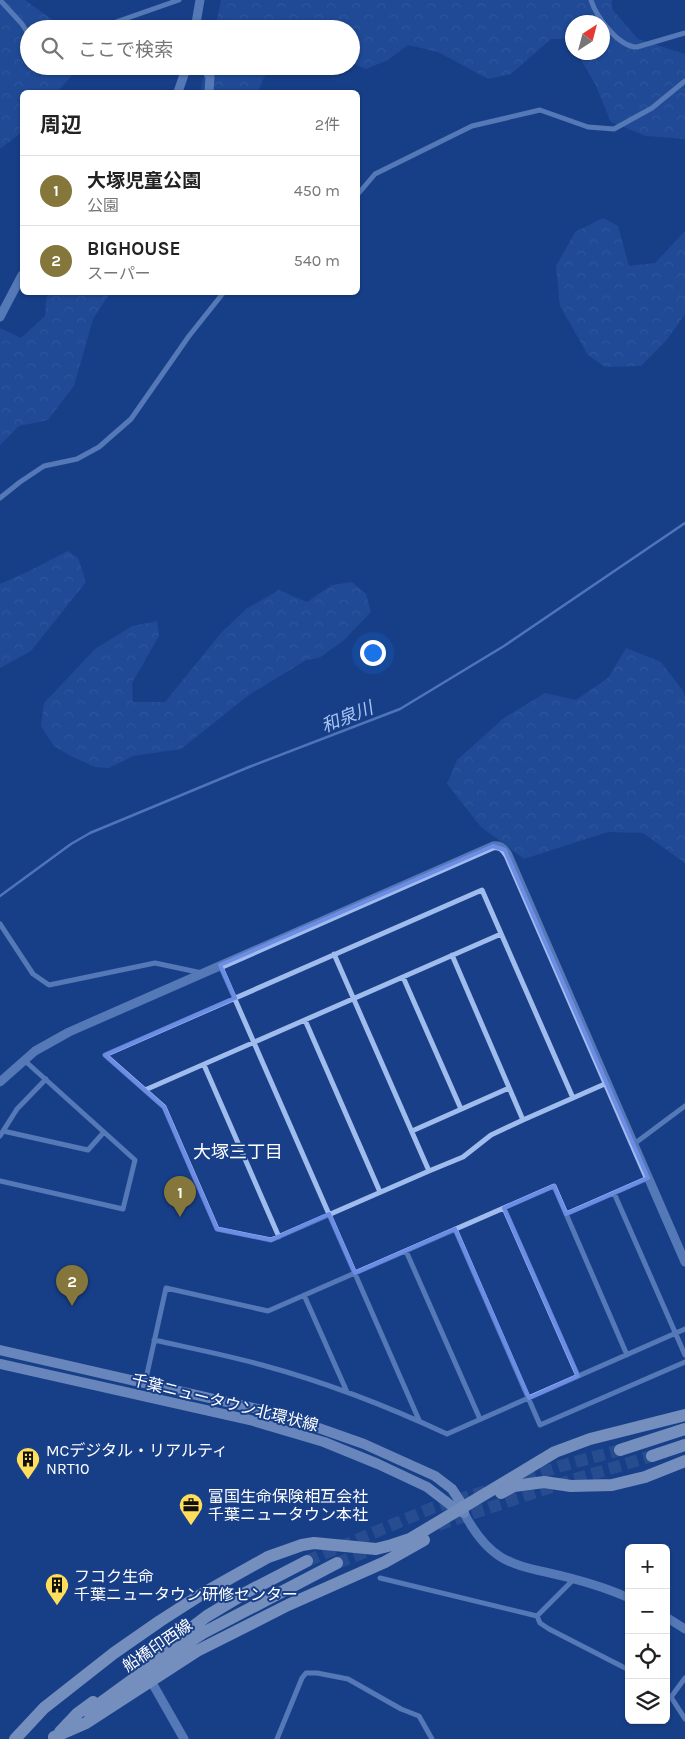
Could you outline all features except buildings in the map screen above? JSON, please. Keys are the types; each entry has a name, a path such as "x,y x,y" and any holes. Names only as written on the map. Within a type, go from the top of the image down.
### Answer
{"main road":[{"name":"千葉ニュータウン北環状線","path":"0,1350 266,1411 364,1444 435,1476 452,1489 462,1510"},
{"name":"千葉ニュータウン北環状線","path":"0,1364 250,1420 324,1442 427,1487 462,1510"},
{"path":"14,1739 44,1708 114,1653 194,1599 268,1557 302,1545 314,1543 376,1549 410,1539 462,1510 555,1452 590,1438 685,1415"},
{"path":"620,1450 685,1429"},
{"path":"652,1456 685,1445"},
{"path":"53,1738 86,1723 197,1651 288,1604 385,1562 448,1525 462,1510 514,1486 544,1482 571,1486 612,1485 645,1477 685,1461"},
{"name":"船橋印西線","path":"53,1738 78,1713 207,1616 247,1592 307,1561"},
{"name":"船橋印西線","path":"53,1738 136,1677 203,1633 337,1563"}],"street":[{"path":"0,0 20,22"},
{"path":"122,20 179,0"},
{"path":"197,20 200,0"},
{"path":"591,0 594,8 617,39 624,45 637,47 685,33"},
{"path":"179,90 184,75"},
{"path":"209,75 209,90"},
{"path":"360,192 375,174 472,126 540,110 588,127 614,129 652,108 685,81"},
{"path":"0,317 20,279"},
{"path":"0,498 44,466 77,459 99,447 131,420 189,336 222,295"},
{"path":"0,1082 24,1060 50,1041 498,845 508,855 685,1262"},
{"path":"573,1098 482,890 105,1055 164,1107 217,1229 271,1240 463,1157 491,1135 607,1083"},
{"path":"0,924 33,974 49,985 155,963 202,973"},
{"path":"145,1090 501,934"},
{"path":"334,954 429,1171"},
{"path":"452,955 523,1120"},
{"path":"220,965 419,1421"},
{"path":"403,977 461,1110"},
{"path":"305,1020 380,1192"},
{"path":"0,1181 123,1209 134,1160 24,1060"},
{"path":"204,1064 279,1237"},
{"path":"46,1078 17,1109 2,1134 88,1150 104,1132"},
{"path":"412,1131 510,1088"},
{"path":"634,1144 685,1106"},
{"path":"566,1214 648,1178"},
{"path":"137,1394 143,1382 166,1288 268,1311 554,1186 627,1355"},
{"path":"614,1193 685,1355"},
{"path":"504,1208 578,1376"},
{"path":"455,1229 540,1425 685,1362"},
{"path":"406,1251 480,1419"},
{"path":"304,1295 347,1392"},
{"path":"154,1340 261,1364 347,1392 400,1412 447,1434 685,1329"},
{"path":"462,1510 486,1546 508,1562 537,1571 574,1578 625,1596"},
{"path":"380,1578 537,1616"},
{"path":"537,1616 574,1578"},
{"path":"537,1616 540,1623 549,1629 625,1668"},
{"path":"670,1620 685,1629"},
{"path":"277,1739 302,1678 306,1673 317,1673 348,1680 401,1709 419,1716 432,1739"},
{"path":"670,1694 685,1678"},
{"path":"150,1681 184,1739"},
{"path":"670,1699 685,1719"}],"highlighted area":[{"path":"493,846 505,850 648,1178 566,1214 554,1186 504,1208 578,1376 529,1398 455,1229 355,1273 329,1214 271,1240 217,1229 164,1107 105,1055 235,998 220,965"}],"green space":[{"path":"25,0 53,20 20,20 20,75 72,75 59,90 20,90 20,134 0,149 0,1"},
{"path":"221,0 612,0 612,9 638,39 685,54 685,139 646,136 611,122 595,84 581,60 610,60 610,15 565,15 565,39 551,39 511,74 488,79 438,52 408,45 388,60 366,69 360,66 360,20 217,20"},
{"path":"204,75 266,75 259,90 200,90"},
{"path":"603,218 618,226 629,266 655,263 685,231 685,314 666,341 641,366 605,367 588,355 560,306 556,266 575,232"},
{"path":"47,295 109,295 93,319 74,386 48,420 19,426 0,445 0,328 21,338 45,316"},
{"path":"68,551 78,558 86,582 31,651 0,668 0,584"},
{"path":"352,582 366,594 371,612 343,641 319,658 306,660 249,695 181,749 133,756 109,768 95,767 54,746 41,726 44,703 95,649 132,626 157,621 159,636 132,683 133,702 165,702 221,633 246,609 279,590 307,602 332,585"},
{"path":"626,648 661,662 683,691 685,697 685,863 643,833 608,832 524,859 481,827 447,784 457,760 504,718 545,693 576,700 608,678"}],"waterway":[{"name":"和泉川","path":"0,896 71,844 90,833 249,767 400,709 504,646 685,523"}],"tunnel":[{"path":"507,1484 561,1466 620,1450"},
{"path":"438,1525 569,1481 652,1456"},
{"path":"307,1561 432,1508 486,1491"},
{"path":"337,1563 375,1548"}],"place":[{"name":"大塚児童公園","path":"180,1217"},
{"name":"BIGHOUSE","path":"72,1306"},
{"name":"MCデジタル・リアルティ NRT10","path":"28,1480"},
{"name":"富国生命保険相互会社 千葉ニュータウン本社","path":"191,1526"},
{"name":"フコク生命 千葉ニュータウン研修センター","path":"57,1606"}],"district":[{"name":"大塚三丁目","path":"238,1152"}]}
